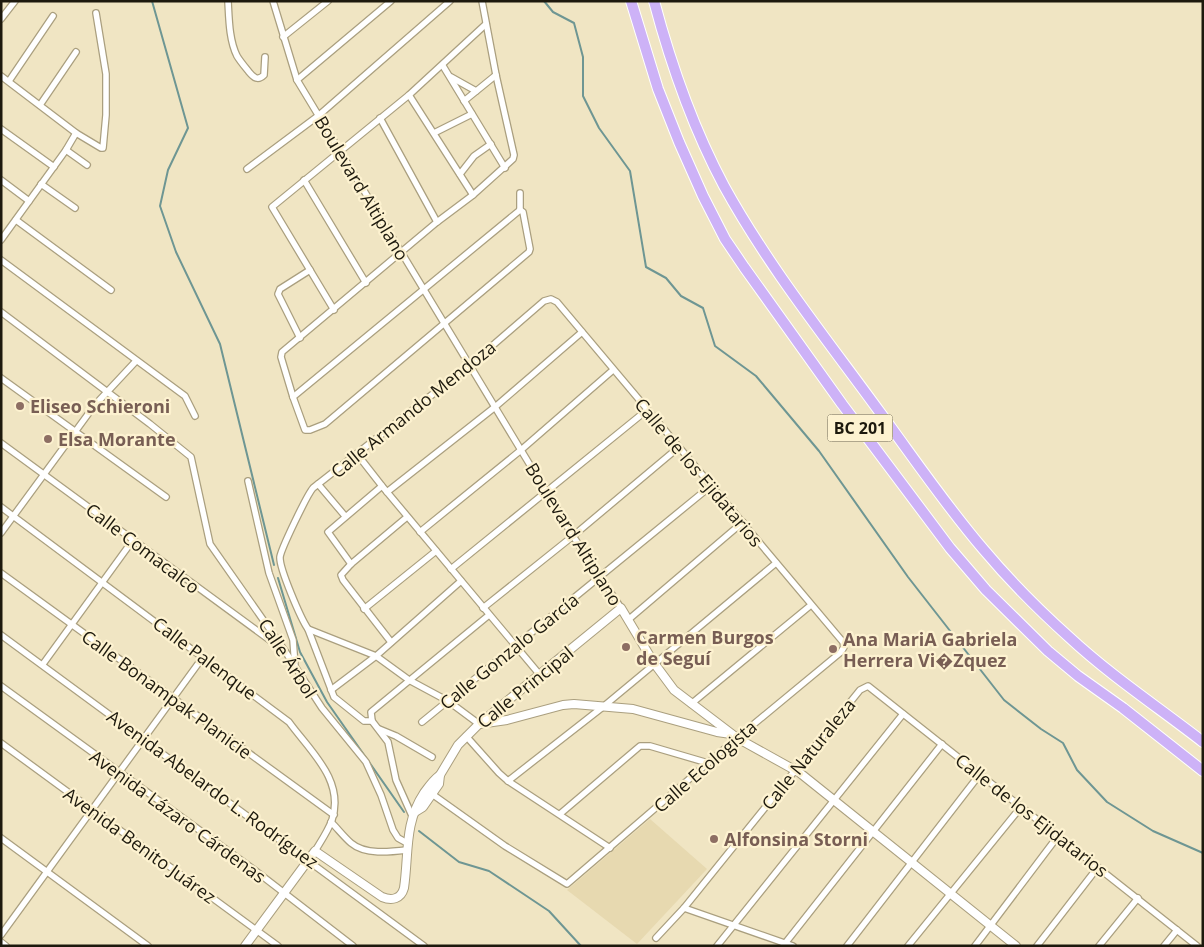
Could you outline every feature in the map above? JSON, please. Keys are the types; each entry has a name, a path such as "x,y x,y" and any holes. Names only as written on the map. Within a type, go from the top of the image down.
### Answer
{"highway":[{"name":"BC 201","path":"631,1 658,89 703,196 726,239 744,267 842,404 950,548 986,590 1048,651 1203,771"},
{"name":"BC 201","path":"654,1 665,42 696,127 723,184 749,229 794,297 947,503 995,563 1044,613 1100,664 1203,742"}],"street":[{"path":"1,20 15,1"},
{"path":"228,1 231,34 237,56 253,77 257,79 264,75 265,57"},
{"name":"Boulevard Altiplano","path":"273,1 297,80 573,536 669,685 734,736 795,770 1016,946"},
{"path":"318,1 320,8"},
{"path":"283,37 328,1"},
{"path":"297,80 391,1"},
{"path":"247,170 318,116 450,1"},
{"path":"482,1 514,155 511,162 505,168 437,222 282,352 281,355 293,397 305,430 325,424 530,251 523,212 520,210 520,193"},
{"path":"1,76 76,133 101,148 104,146 106,74 96,14"},
{"path":"9,82 54,16"},
{"path":"334,310 272,209 272,206 409,95 443,66 486,24"},
{"path":"40,105 76,52"},
{"path":"443,66 505,168"},
{"path":"464,101 496,75"},
{"path":"449,76 476,91"},
{"path":"409,95 473,194"},
{"path":"434,133 472,114"},
{"path":"380,118 437,222"},
{"path":"1,129 54,167"},
{"path":"2,237 54,167 76,133"},
{"path":"460,174 474,156 491,144"},
{"path":"66,150 87,166"},
{"path":"1,180 29,201"},
{"path":"304,180 366,283"},
{"path":"41,184 75,208"},
{"path":"293,397 520,210"},
{"path":"16,220 111,290"},
{"path":"1,260 184,396 195,416"},
{"path":"300,338 278,294 280,289 310,270"},
{"name":"Calle de los Ejidatarios","path":"551,299 557,302 743,522 843,642 844,648"},
{"name":"Calle Armando Mendoza","path":"282,570 280,556 309,493 470,365 544,302 551,299"},
{"path":"1,312 107,392"},
{"path":"387,492 496,407 582,332"},
{"path":"1,533 76,431 107,392 136,361"},
{"path":"420,532 521,450 614,370"},
{"path":"1,378 166,497"},
{"name":"Calle Árbol","path":"107,392 188,454 192,461 207,538 210,544 285,651 322,708 366,762 381,795 393,830 407,847"},
{"path":"451,570 647,410"},
{"name":"Calle Comacalco","path":"1,443 285,651"},
{"path":"482,608 573,536 679,447"},
{"path":"358,454 407,517 540,675"},
{"path":"248,481 269,573 293,640 295,668"},
{"path":"318,484 344,516"},
{"path":"351,564 328,533 344,516 382,486"},
{"name":"Calle Gonzalo García","path":"422,722 599,576 712,486"},
{"name":"Calle Palenque","path":"1,507 289,722 318,758 330,777 334,800 334,815 315,851"},
{"path":"391,642 341,577 351,564 407,517"},
{"path":"628,620 743,522"},
{"path":"43,664 102,581 134,540"},
{"path":"364,609 436,551"},
{"path":"508,782 604,706 776,563"},
{"path":"269,573 282,570 308,629 334,697 364,721 372,718"},
{"name":"Calle Bonampak Planicie","path":"1,573 334,815"},
{"path":"331,690 376,656 461,581"},
{"path":"691,704 811,604"},
{"name":"Calle Principal","path":"315,851 376,894 388,900 394,900 403,893 406,879 407,847 417,803 433,780 440,775 458,745 479,724 620,608"},
{"path":"414,815 396,780 388,742 372,718 372,710 489,615"},
{"path":"308,629 376,656 409,680 448,701 479,724 512,719 568,704 633,708 734,736"},
{"name":"Avenida Abelardo L. Rodríguez","path":"1,634 424,946"},
{"name":"Calle Ecologista","path":"432,794 505,846 567,884 708,763 734,736 844,648"},
{"path":"1,936 203,657"},
{"name":"Avenida Lázaro Cárdenas","path":"1,686 253,869 283,894 353,946"},
{"name":"Calle de los Ejidatarios","path":"865,686 871,687 1197,946"},
{"name":"Calle Naturaleza","path":"656,938 684,908 865,686"},
{"path":"717,946 735,926 903,714"},
{"path":"380,729 432,757"},
{"path":"466,736 508,782 610,848"},
{"name":"Avenida Benito Juárez","path":"1,743 278,946"},
{"path":"784,945 942,744"},
{"path":"560,814 640,746 650,746 708,763"},
{"path":"847,946 980,774"},
{"name":"Calle Principal","path":"414,815 422,809 439,784 440,775"},
{"path":"908,946 1021,807"},
{"path":"332,822 357,847 381,852 407,847"},
{"path":"974,946 1058,836"},
{"path":"1,838 148,946"},
{"path":"246,946 315,851"},
{"path":"1037,946 1098,867"},
{"path":"1099,946 1138,898"},
{"path":"684,908 784,945 793,946"},
{"path":"1164,946 1177,930"},
{"path":"1,942 6,946"}],"shaded area":[{"path":"650,819 707,869 637,944 567,890"}],"waterway":[{"path":"152,1 188,128 168,170 160,206 176,252 220,344 274,565"},
{"path":"544,1 553,12 574,23 583,57 583,96 599,128 630,171 646,267 666,278 681,296 703,308 715,346 756,376 819,451 908,577 1004,700 1041,729 1063,743 1077,770 1107,802 1153,831 1203,853"},
{"path":"278,578 300,652 327,702 404,812"},
{"path":"419,831 459,862 489,871 549,911 581,946"}],"place":[{"name":"Eliseo Schieroni","path":"20,406"},
{"name":"Elsa Morante","path":"48,439"},
{"name":"Carmen Burgos de Seguí","path":"626,647"},
{"name":"Ana MariA Gabriela Herrera Vi�Zquez","path":"833,649"},
{"name":"Alfonsina Storni","path":"714,839"}]}
